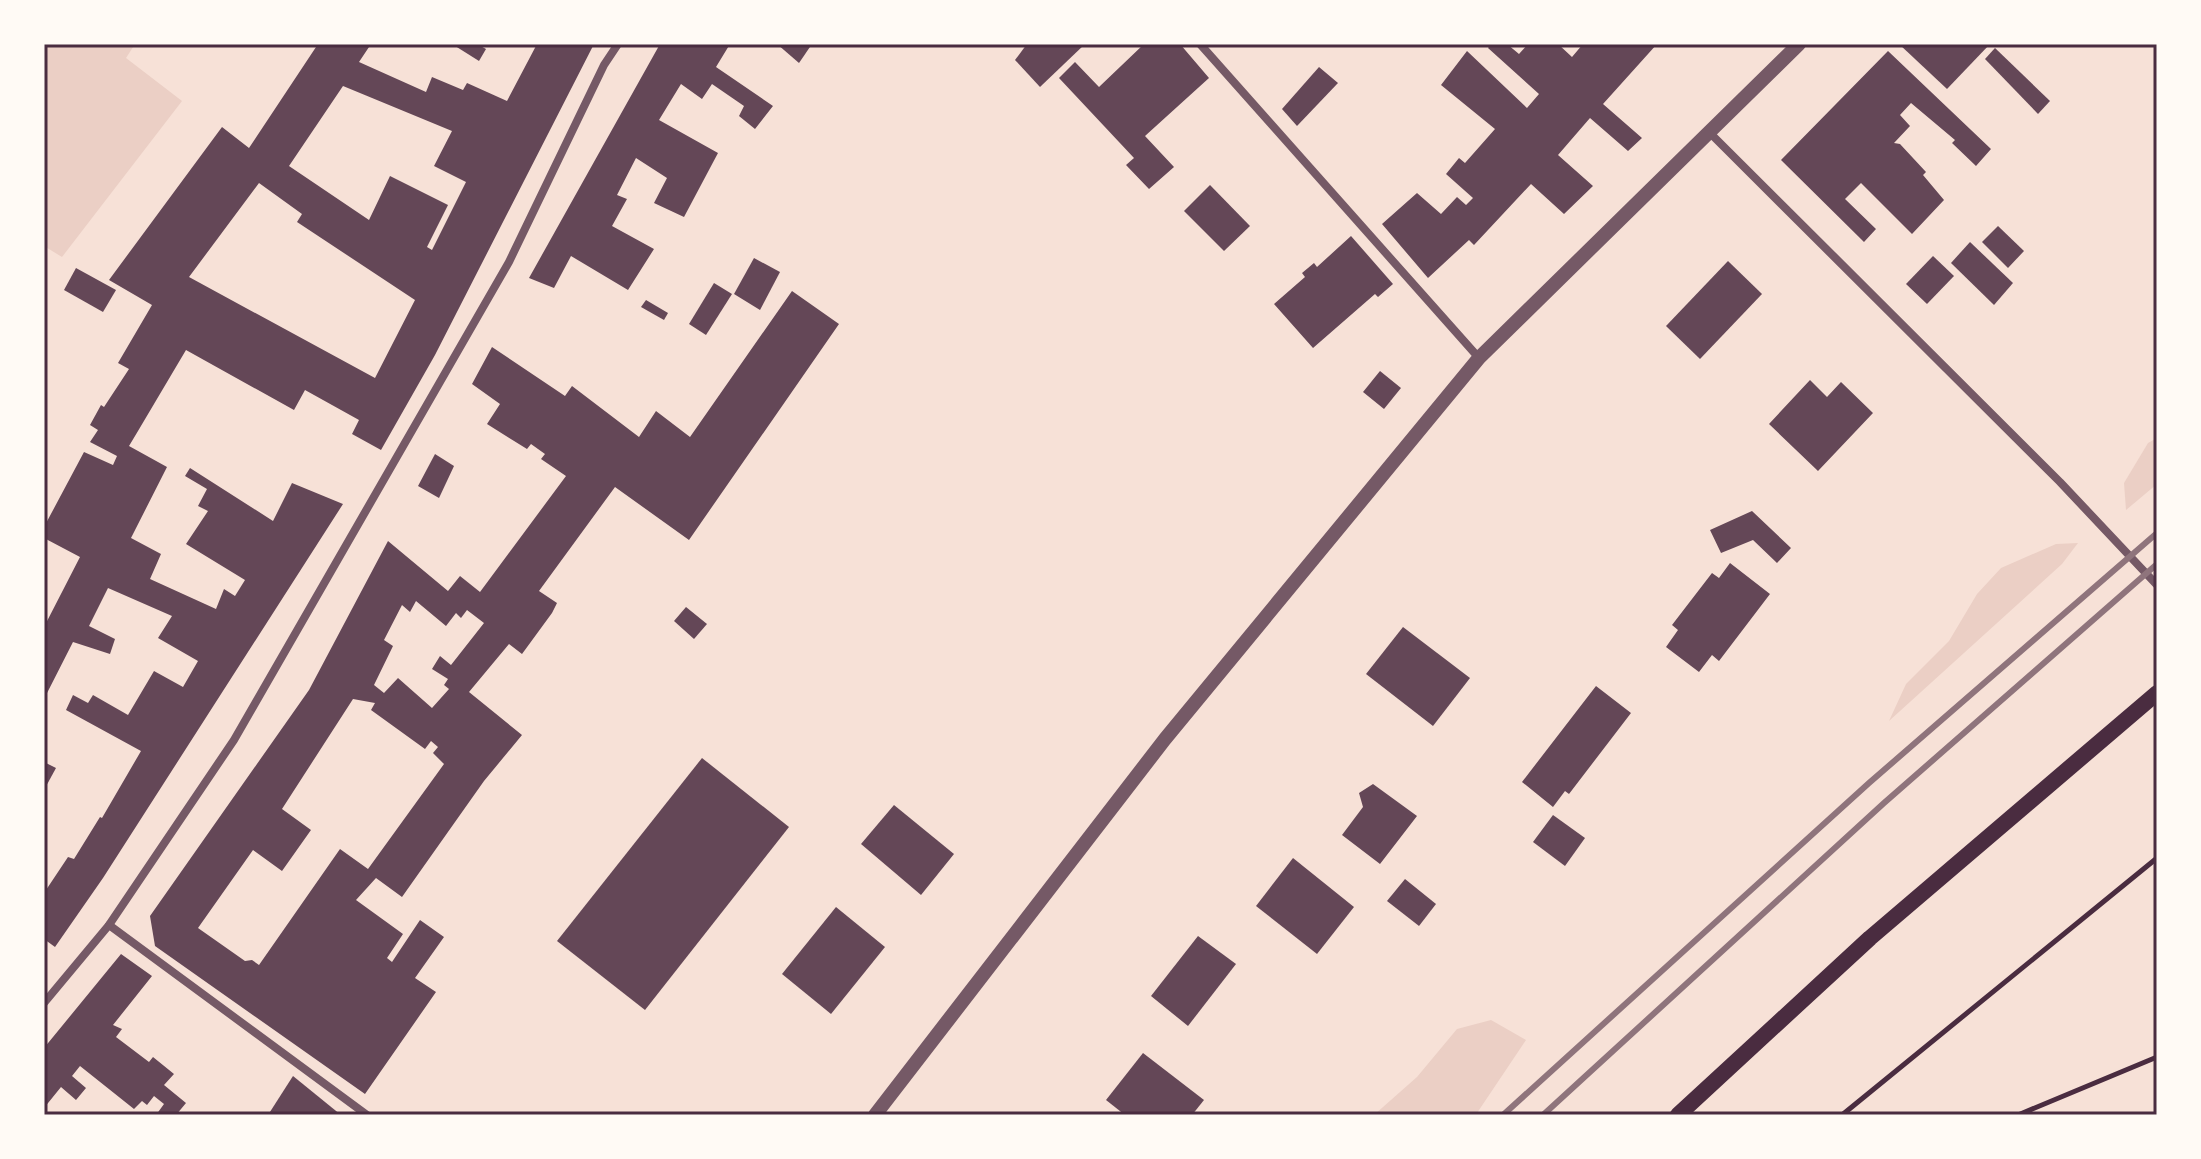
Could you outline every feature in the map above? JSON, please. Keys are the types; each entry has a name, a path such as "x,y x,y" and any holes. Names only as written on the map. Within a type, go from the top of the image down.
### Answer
{"main road":[{"path":"1678,1115 1870,938 2157,693"}],"street":[{"path":"44,1003 109,925 234,740 414,432 509,262 604,65 618,44"},
{"path":"1200,44 1479,358"},
{"path":"875,1115 1165,739 1479,358 1799,44"},
{"path":"1709,132 2060,482 2157,585"},
{"path":"109,925 367,1115"}],"path":[{"path":"1842,1115 2157,858"},
{"path":"2018,1115 2157,1057"}],"shaded area":[{"path":"44,44 135,44 126,58 182,101 62,257 44,246"},
{"path":"2157,438 2157,484 2126,510 2124,483 2148,443"},
{"path":"2078,543 2062,564 1889,721 1906,684 1949,641 1977,594 2001,568 2056,544"},
{"path":"1491,1020 1526,1040 1477,1113 1374,1115 1417,1077 1457,1029"}],"building":[{"path":"318,44 371,44 359,62 426,92 432,77 463,90 467,83 507,101 537,44 594,44 435,355 381,450 352,434 359,420 305,390 294,410 186,350 129,446 167,467 131,538 161,554 150,579 216,609 224,589 235,596 245,580 186,544 208,511 198,506 207,489 185,476 190,468 273,521 292,483 343,504 103,878 55,947 44,939 44,893 68,857 74,859 141,751 66,710 73,695 88,703 93,695 128,715 154,671 183,687 198,661 158,638 172,616 108,588 89,626 115,639 110,654 73,642 44,699 44,627 80,557 44,538 44,527 84,452 113,465 117,456 90,442 98,430 90,425 101,405 104,407 129,369 118,363 152,305 109,280 222,127 249,148","holes":["343,86 452,131 434,166 466,182 432,250 427,247 448,205 390,176 369,220 289,166","259,183 302,214 297,222 415,300 375,378 189,277"]},
{"path":"452,44 477,44 486,49 479,61"},
{"path":"660,44 730,44 716,67 773,106 755,129 739,116 744,106 712,84 702,99 681,84 659,120 718,153 684,217 654,203 667,178 636,158 617,195 627,199 612,226 654,249 628,290 571,256 554,288 529,278"},
{"path":"777,44 812,44 799,63"},
{"path":"1027,44 1085,44 1040,87 1015,60"},
{"path":"1144,44 1180,44 1209,78 1145,136 1174,167 1149,189 1126,165 1134,158 1059,78 1075,62 1099,87"},
{"path":"1491,44 1507,44 1519,54 1528,44 1558,44 1572,57 1583,44 1657,44 1603,104 1642,138 1628,151 1590,118 1558,155 1593,186 1564,214 1531,184 1474,245 1469,240 1428,278 1382,224 1417,193 1441,214 1457,197 1466,205 1473,198 1446,174 1459,158 1465,163 1495,129 1441,85 1467,51 1527,108 1539,94 1488,48"},
{"path":"1899,44 1990,44 1947,89"},
{"path":"1995,48 2050,101 2038,114 1985,59"},
{"path":"1888,51 1991,149 1976,166 1952,143 1955,140 1911,103 1900,115 1910,126 1894,143 1900,144 1926,172 1923,175 1944,200 1912,234 1861,183 1845,199 1876,229 1864,242 1781,160"},
{"path":"1319,67 1338,83 1297,126 1282,109"},
{"path":"1210,185 1250,226 1224,251 1184,211"},
{"path":"1998,226 2024,251 2008,268 1982,242"},
{"path":"1351,236 1393,284 1378,297 1375,294 1313,348 1274,304 1305,277 1302,273 1314,263 1317,267"},
{"path":"1970,242 2013,283 1994,305 1951,263"},
{"path":"1933,256 1954,276 1927,304 1906,284"},
{"path":"754,258 780,272 760,310 734,294"},
{"path":"1728,261 1762,294 1700,359 1666,326"},
{"path":"76,268 116,290 103,312 64,290"},
{"path":"714,283 732,294 706,335 689,324"},
{"path":"792,291 839,324 689,540 615,487 539,591 557,603 552,613 522,654 509,644 469,692 522,735 484,781 402,897 376,878 356,900 403,934 387,958 392,962 420,920 444,937 415,978 436,992 365,1094 155,946 150,916 309,690 388,541 448,591 460,576 480,592 566,476 541,459 545,454 531,444 527,449 487,424 500,404 472,384 492,347 565,396 572,386 639,437 656,411 690,437","holes":["416,601 446,626 456,613 461,618 467,610 484,623 451,665 440,656 432,669 448,679 444,685 449,689 432,708 398,678 384,693 374,685 393,646 384,640 402,605 410,612","353,699 375,703 371,710 425,749 431,741 438,747 433,753 444,764 368,869 340,849 259,965 252,960 245,961 198,928 253,850 282,871 311,830 282,809"]},
{"path":"646,300 668,313 664,320 641,307"},
{"path":"1380,371 1401,388 1384,409 1363,392"},
{"path":"1810,380 1827,397 1841,382 1873,413 1818,471 1769,424"},
{"path":"435,454 454,466 439,498 418,486"},
{"path":"1752,511 1791,548 1777,563 1753,540 1721,553 1710,530"},
{"path":"1730,563 1770,594 1719,661 1712,655 1699,672 1666,647 1678,630 1672,625 1712,573 1719,578"},
{"path":"686,607 707,624 694,639 674,621"},
{"path":"1403,627 1470,678 1433,726 1366,674"},
{"path":"1596,686 1631,713 1569,794 1565,791 1553,807 1522,782"},
{"path":"702,758 789,827 645,1010 557,941"},
{"path":"44,762 56,768 44,790"},
{"path":"1373,784 1417,816 1380,864 1342,835 1363,807 1359,793"},
{"path":"894,805 954,854 921,895 861,844"},
{"path":"1553,815 1585,838 1565,866 1533,842"},
{"path":"1293,858 1354,907 1317,954 1256,906"},
{"path":"1405,879 1436,904 1419,926 1387,901"},
{"path":"836,907 885,947 831,1014 782,974"},
{"path":"1198,936 1236,964 1188,1026 1151,996"},
{"path":"121,954 152,976 113,1025 122,1029 116,1037 149,1062 153,1057 174,1074 164,1085 186,1103 176,1115 156,1115 164,1104 154,1096 147,1105 142,1101 134,1109 80,1066 72,1076 86,1088 76,1100 61,1087 44,1108 44,1048"},
{"path":"1143,1053 1204,1100 1192,1115 1125,1115 1106,1100"},
{"path":"293,1076 341,1115 268,1115"}],"railway":[{"path":"1503,1115 1869,783 2157,533"},
{"path":"1543,1115 1884,803 2157,564"}]}
